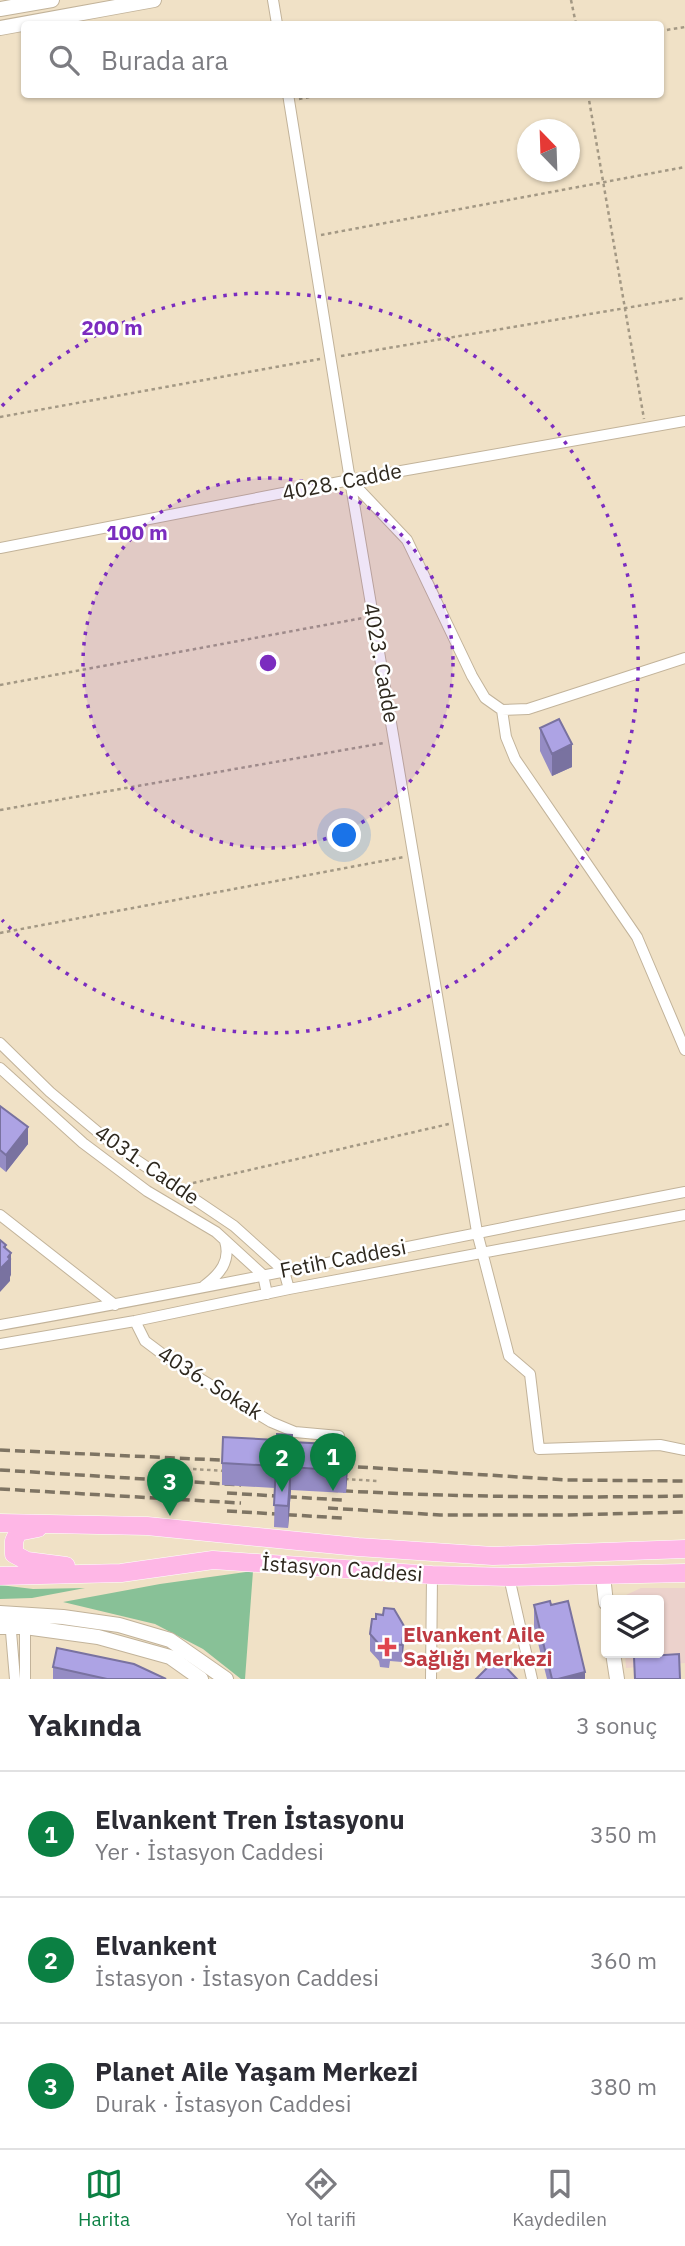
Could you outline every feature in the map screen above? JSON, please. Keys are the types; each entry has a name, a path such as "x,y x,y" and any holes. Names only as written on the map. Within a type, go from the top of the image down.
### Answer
{"main road":[{"name":"İstasyon Caddesi","path":"0,1523 147,1526 358,1547 493,1556 685,1549"},
{"path":"80,1524 29,1528 18,1532 13,1553 27,1561 121,1573"},
{"name":"İstasyon Caddesi","path":"0,1576 121,1573 213,1560 432,1575 509,1577 685,1573"}],"street":[{"path":"0,9 52,0"},
{"path":"38,21 154,0"},
{"path":"273,0 276,21"},
{"path":"0,28 21,24"},
{"name":"4023. Cadde","path":"289,98 350,480 477,1232 509,1356 530,1374 540,1449 660,1445 685,1450"},
{"name":"4028. Cadde","path":"0,548 350,480 685,421"},
{"path":"350,480 407,540 472,676 485,698 502,710 528,709 685,659"},
{"path":"502,710 506,737 515,759 637,937 685,1050"},
{"name":"4031. Cadde","path":"0,1043 77,1115 180,1191 223,1218 284,1270"},
{"name":"4031. Cadde","path":"0,1068 83,1143 146,1191 216,1232 263,1275"},
{"name":"Fetih Caddesi","path":"0,1325 115,1305 685,1192"},
{"path":"0,1215 115,1305"},
{"name":"Fetih Caddesi","path":"0,1345 685,1215"},
{"path":"202,1287 222,1270 228,1250 224,1240"},
{"path":"284,1270 289,1289"},
{"path":"263,1275 267,1294"},
{"name":"4036. Sokak","path":"135,1321 145,1341 173,1362 271,1422 295,1432 339,1436"},
{"path":"431,1679 432,1575"},
{"path":"603,1576 605,1595"},
{"path":"509,1577 532,1679"},
{"path":"12,1620 15,1679"},
{"path":"12,1620 25,1679"},
{"path":"12,1620 98,1637 170,1657 201,1679"},
{"path":"12,1620 119,1625 170,1640 226,1679"},
{"path":"614,1658 617,1679"},
{"path":"0,1665 14,1665"}],"path":[{"path":"572,0 576,21"},
{"path":"664,30 685,27"},
{"path":"589,98 646,427"},
{"path":"311,236 685,167"},
{"path":"0,685 373,616"},
{"path":"0,810 394,741"},
{"path":"0,933 414,855"},
{"path":"180,1191 186,1185 459,1122"},
{"path":"193,1469 225,1471"},
{"path":"339,1479 377,1481"}],"shaded area":[{"path":"641,1588 685,1588 685,1663 626,1668 625,1658 664,1658 664,1595 626,1595"}],"green space":[{"path":"253,1571 245,1679 241,1679 203,1649 155,1624 63,1602 160,1584"},
{"path":"0,1585 33,1589 85,1588 32,1598 0,1599"}],"building":[{"path":"559,719 572,744 552,754 540,728"},
{"path":"0,1106 28,1127 6,1155 0,1150"},
{"path":"0,1240 11,1253 8,1257 10,1259 0,1269"},
{"path":"277,1434 292,1435 292,1442 348,1445 346,1471 291,1467 288,1506 274,1505 276,1466 222,1463 223,1437 277,1440"},
{"path":"550,1601 551,1605 568,1601 585,1672 552,1679 534,1605"},
{"path":"384,1608 394,1609 404,1626 402,1645 390,1644 389,1651 380,1650 379,1644 370,1634 372,1619 376,1619 376,1614 383,1615"},
{"path":"57,1648 134,1664 166,1679 107,1679 53,1667"},
{"path":"679,1654 680,1679 635,1679 634,1658 664,1658 664,1655"},
{"path":"497,1658 517,1679 476,1679"}],"railway":[{"path":"0,1450 241,1461"},
{"path":"328,1465 567,1480 685,1481"},
{"path":"0,1470 241,1485"},
{"path":"0,1489 241,1503"},
{"path":"328,1490 507,1496 685,1496"},
{"path":"227,1493 342,1500"},
{"path":"328,1508 440,1515 685,1512"},
{"path":"227,1511 342,1518"}],"place":[{"name":"Elvankent Tren İstasyonu","path":"333,1491"},
{"name":"Elvankent","path":"282,1492"},
{"name":"Planet Aile Yaşam Merkezi","path":"170,1516"},
{"name":"Elvankent Aile Sağlığı Merkezi","path":"387,1647"}]}
